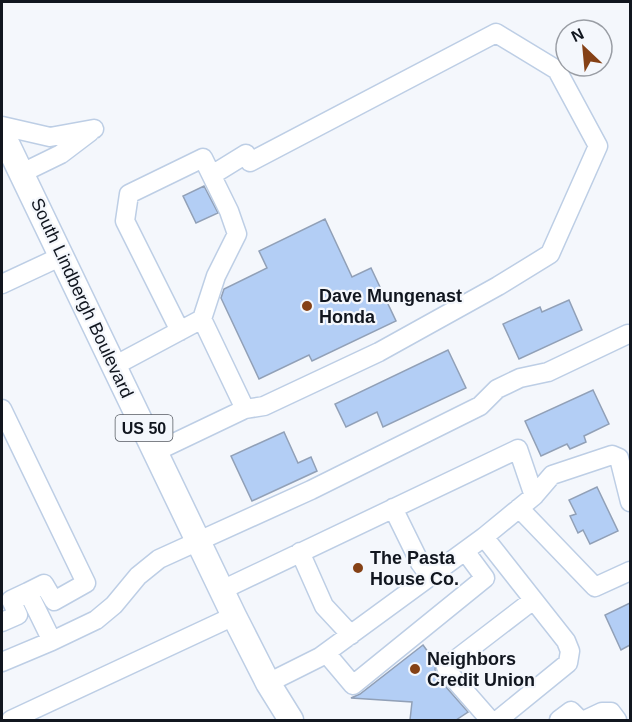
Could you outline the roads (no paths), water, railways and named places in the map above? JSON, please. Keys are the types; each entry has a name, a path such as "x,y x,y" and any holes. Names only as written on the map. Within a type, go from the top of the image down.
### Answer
{"main road":[{"name":"South Lindbergh Boulevard","path":"2,133 234,616 268,683 291,720"}],"lane":[{"path":"155,452 245,410 264,406 380,352 550,254 598,146 557,70 496,33 250,162 246,154 212,175"},
{"path":"2,126 50,137 94,129 61,154 22,173"},
{"path":"180,331 125,221 129,194 203,158 229,211 237,234 216,276 202,319 245,410"},
{"path":"2,284 62,256"},
{"path":"114,366 202,319"},
{"path":"2,662 96,620 114,605 138,576 159,559 310,490 480,406 497,389 520,378 548,372 628,334"},
{"path":"2,409 86,583 54,601 45,584 11,600 18,615 2,622"},
{"path":"222,590 518,449 534,496"},
{"path":"268,683 326,653 351,635 484,537 534,496 552,475 612,455 619,458 622,465 630,502"},
{"path":"393,508 420,563 430,577"},
{"path":"519,508 595,587 630,571"},
{"path":"484,537 532,601 566,641 570,651 568,663 498,720"},
{"path":"326,653 353,685 485,578 465,551"},
{"path":"300,552 324,606 351,635"},
{"path":"28,592 52,641"},
{"path":"490,720 446,667 532,601"},
{"path":"11,720 234,616"},
{"path":"559,720 571,711 580,720"},
{"path":"585,720 602,712 611,712 617,720"}],"place":[{"name":"Dave Mungenast Honda","path":"307,306"},
{"name":"The Pasta House Co.","path":"358,568"},
{"name":"Neighbors Credit Union","path":"415,669"}]}
